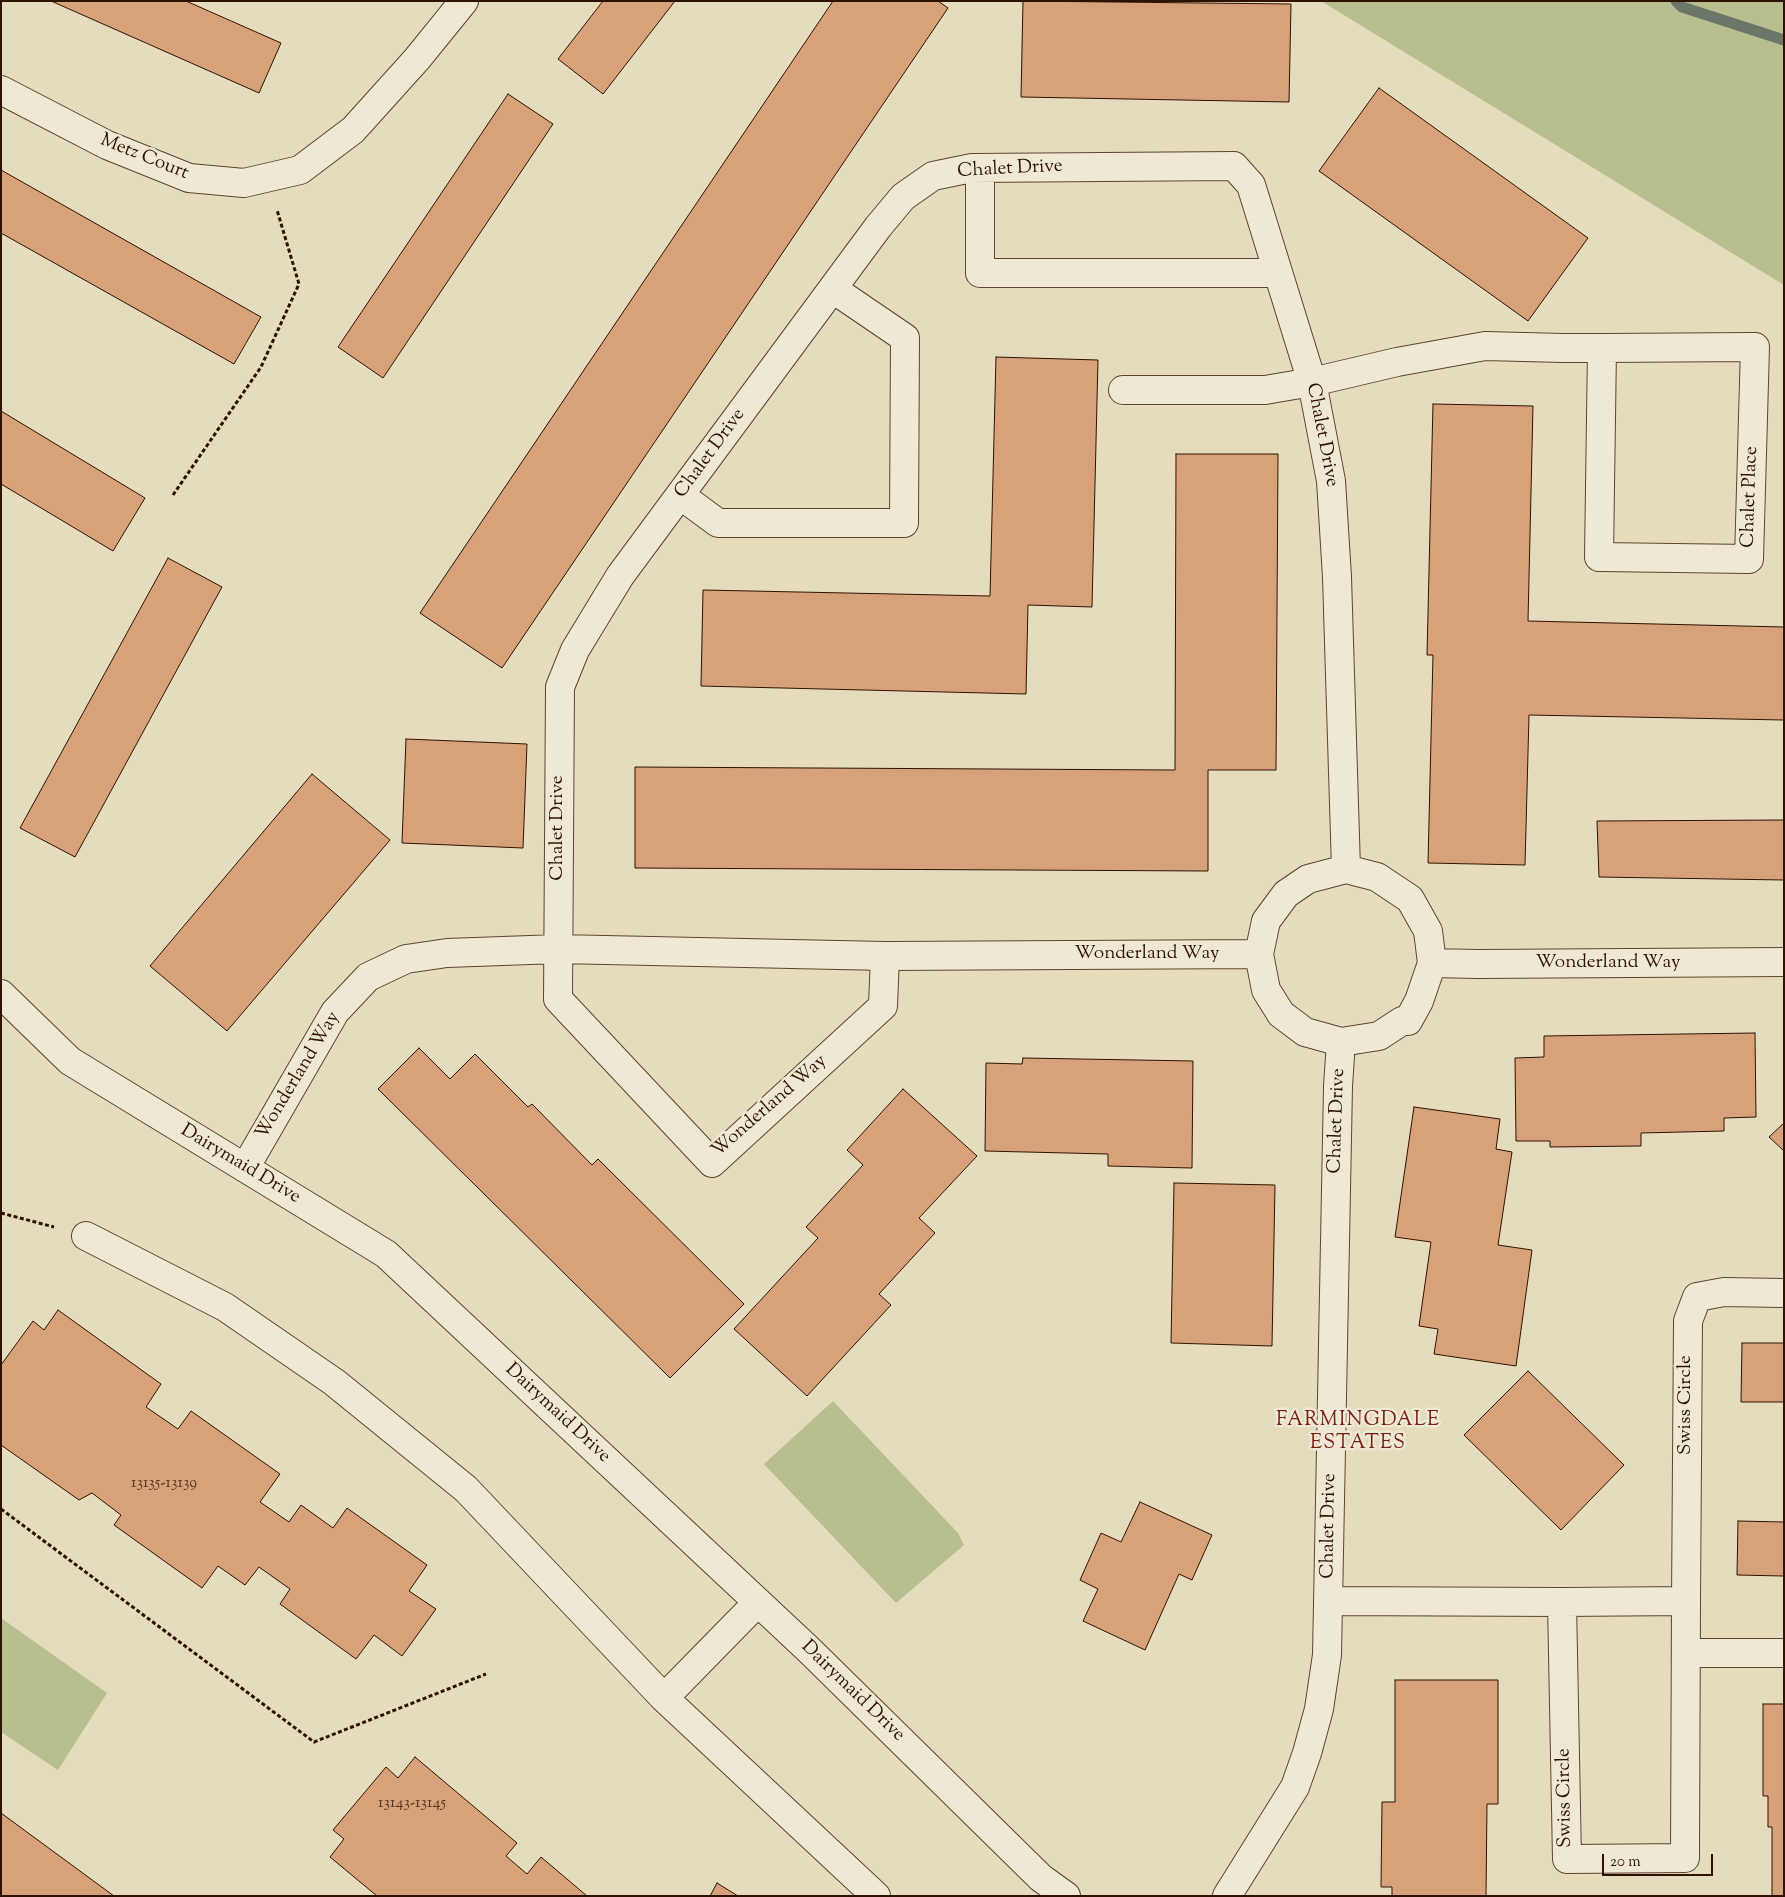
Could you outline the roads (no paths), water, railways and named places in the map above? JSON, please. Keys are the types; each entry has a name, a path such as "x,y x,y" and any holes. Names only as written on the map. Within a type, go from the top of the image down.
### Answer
{"street":[{"name":"Metz Court","path":"1,90 107,145 189,178 244,183 300,170 353,130 417,59 464,1"},
{"name":"Chalet Drive","path":"558,949 560,687 586,629 620,576 903,197 933,176 972,168 1234,166 1251,185 1312,382 1331,482 1337,577 1346,869"},
{"path":"980,168 980,273 1278,273"},
{"path":"680,495 718,523 904,523 904,338 833,289"},
{"name":"Chalet Place","path":"1123,390 1265,390 1312,382 1397,362 1485,346 1602,348 1755,347 1749,560 1599,557 1602,348"},
{"path":"1346,869 1377,876 1410,899 1428,931 1432,963 1419,1001 1408,1020 1402,1021 1378,1036 1341,1042 1305,1032 1281,1014 1266,990 1260,954 1266,921 1286,894 1308,879 1346,869"},
{"name":"Wonderland Way","path":"558,949 558,999 712,1163 883,1006 885,956"},
{"name":"Wonderland Way","path":"245,1168 334,1012 368,977 406,959 446,954 558,949 885,956 1260,954"},
{"name":"Wonderland Way","path":"1432,963 1784,962"},
{"name":"Dairymaid Drive","path":"1,994 70,1061 386,1254 808,1649 1041,1878 1066,1896"},
{"name":"Chalet Drive","path":"1227,1896 1295,1787 1319,1709 1327,1656 1338,1086 1341,1042"},
{"path":"86,1236 224,1307 334,1382 466,1489 664,1698 876,1896"},
{"name":"Swiss Circle","path":"1562,1602 1567,1859 1685,1858 1688,1320 1697,1297 1724,1292 1784,1293"},
{"path":"1328,1601 1686,1601"},
{"path":"664,1698 758,1602"},
{"path":"1686,1653 1784,1653"}],"waterway":[{"path":"1676,1 1682,7 1784,40"}],"district":[{"name":"FARMINGDALE ESTATES","path":"1358,1434"}]}
